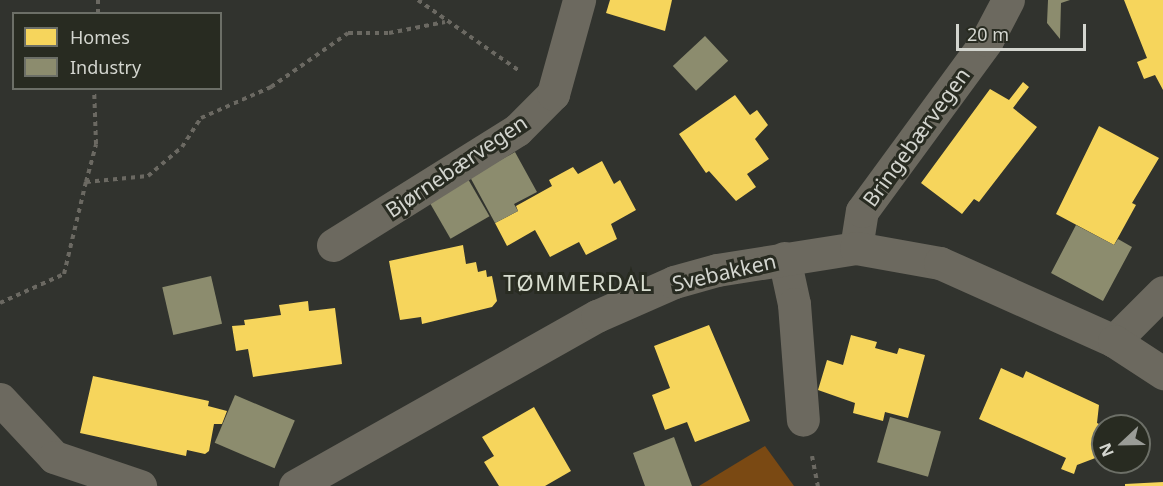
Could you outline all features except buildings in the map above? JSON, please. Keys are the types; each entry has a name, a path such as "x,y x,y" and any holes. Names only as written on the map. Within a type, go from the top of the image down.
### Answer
{"street":[{"name":"Bjørnebærvegen","path":"333,245 517,130 553,94 579,0"},
{"name":"Bringebærvegen","path":"856,248 862,211 987,40 1008,0"},
{"name":"Svebakken","path":"295,486 597,316 674,282 784,258 856,248 940,263 1114,341 1163,372"},
{"path":"784,258 794,304 803,420"},
{"path":"1114,341 1163,292"},
{"path":"0,399 54,457 140,486"}],"path":[{"path":"418,0 445,22 553,94"},
{"path":"86,182 148,176 182,147 201,118 271,87 348,33 389,33 445,22"},
{"path":"0,303 64,274 96,144 94,90"}],"shaded area":[{"path":"765,446 794,486 699,486"}],"district":[{"name":"TØMMERDAL","path":"578,283"}]}
